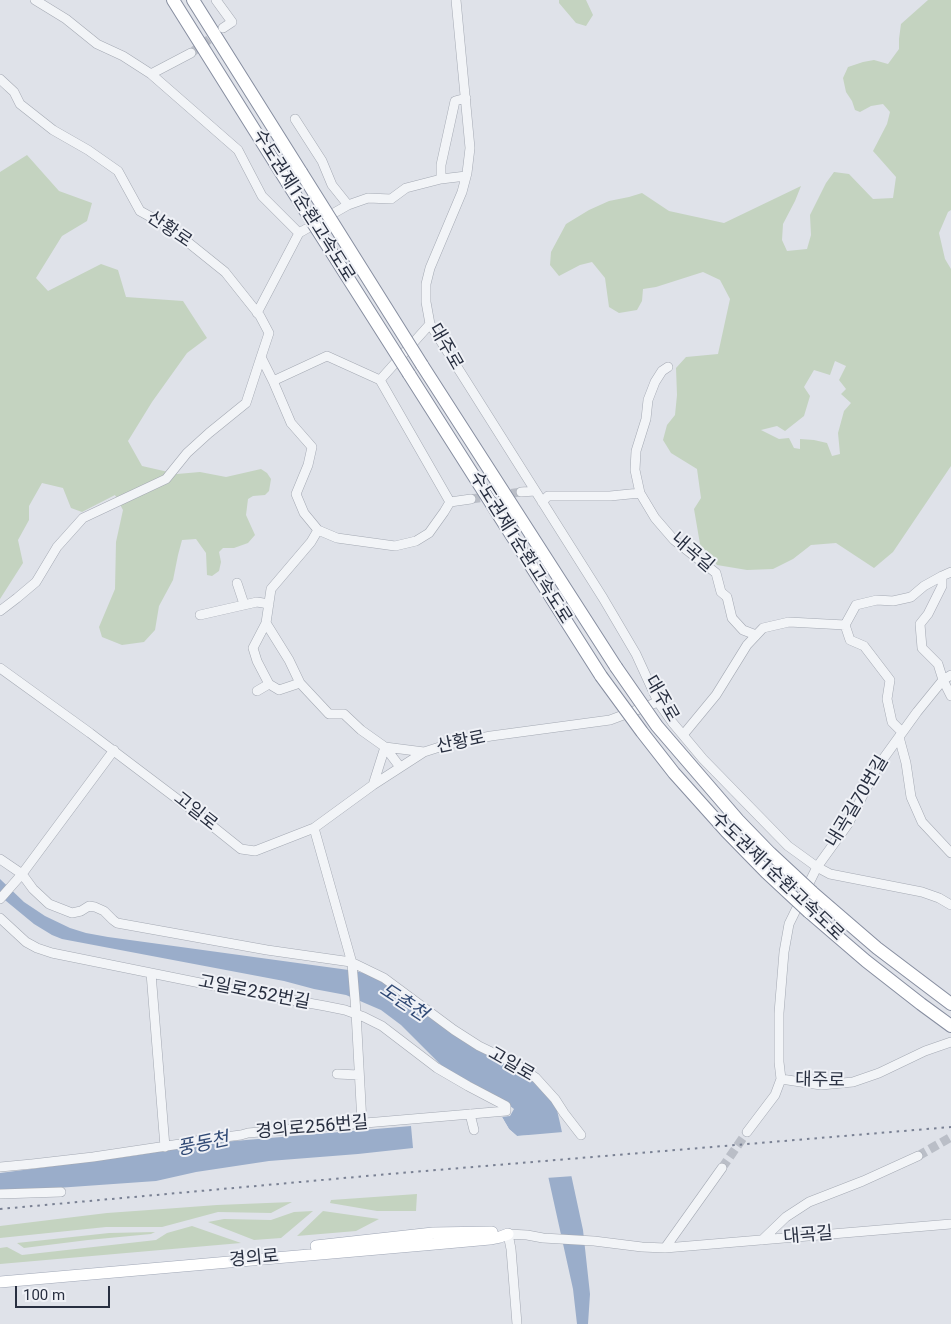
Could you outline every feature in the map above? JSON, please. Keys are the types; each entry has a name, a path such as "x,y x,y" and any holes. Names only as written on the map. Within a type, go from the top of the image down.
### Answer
{"highway":[{"name":"수도권제1순환고속도로","path":"173,0 601,676 642,732 674,773 766,872 866,961 951,1026"},
{"name":"수도권제1순환고속도로","path":"193,0 422,365 616,667 657,726 738,820 770,853 877,948 951,1004"}],"main road":[{"name":"경의로","path":"0,1275 261,1252 433,1233 499,1231 508,1234"},
{"name":"경의로","path":"0,1282 490,1239 508,1234"}],"street":[{"path":"35,0 66,19 97,44 123,56 150,74 238,150 262,196 299,233"},
{"path":"216,0 232,22 223,28"},
{"name":"대주로","path":"456,0 470,148 462,192 430,268 426,284 426,302 430,324 603,598 636,654 658,702 672,722 704,759 788,846 817,867 830,874 922,892 951,905"},
{"path":"150,74 191,52"},
{"name":"산황로","path":"0,79 14,92 20,104 54,130 118,171 140,211 169,227 225,272 257,313 269,333 246,403 187,453 166,479 83,518 57,547 36,582 0,611"},
{"path":"441,179 455,101 466,98"},
{"path":"295,119 322,161 332,185 348,205"},
{"path":"257,313 299,233 348,205 368,198 391,199 406,188 441,179 466,176"},
{"path":"380,380 430,324"},
{"path":"273,381 328,356 380,380 450,502"},
{"path":"261,358 291,423 312,447 308,465 296,494 304,513 318,530 337,538 395,546 416,541 429,533 450,502 472,498"},
{"path":"542,502 548,496 610,496 640,493 635,470 636,451 646,419 648,400 662,370 668,367"},
{"path":"520,492 535,491"},
{"name":"내곡길","path":"640,493 655,518 674,540 716,573 720,592 727,597 732,618 743,630 756,635"},
{"path":"300,683 279,690 268,684 257,662 253,648 266,623 271,589 311,542 318,530"},
{"path":"900,735 892,722 887,699 890,680 864,646 850,640 845,624 856,605 877,600 893,601 911,597 924,586 951,572"},
{"path":"942,576 942,586 928,614 920,624 922,648 938,664 942,680 951,696"},
{"path":"237,583 244,604"},
{"path":"200,615 244,604 257,602 269,604"},
{"path":"683,735 716,695 747,645 762,628 790,622 845,624"},
{"path":"266,623 290,660 300,683 329,714 344,714 361,730 385,746 400,767"},
{"name":"고일로","path":"0,668 114,750 241,849 255,851 314,828 372,785 400,767"},
{"path":"942,680 951,675"},
{"name":"내곡길70번길","path":"817,867 848,824 878,766 942,680"},
{"path":"257,691 268,684"},
{"name":"산황로","path":"400,767 424,752 449,744 491,736 610,720 658,702"},
{"name":"내곡길70번길","path":"900,735 911,797 922,822 951,853"},
{"path":"385,746 424,752"},
{"path":"372,785 385,746"},
{"path":"0,899 20,876 114,750"},
{"path":"314,828 352,962 362,1123"},
{"path":"0,859 20,876"},
{"name":"대주로","path":"817,867 789,924 784,952 779,1013 781,1079 821,1084 853,1082 951,1042"},
{"name":"고일로","path":"20,876 49,904 72,913 81,911 89,906 95,907 104,911 117,923 267,950 352,962 384,978 454,1030 479,1046 514,1063 536,1078 550,1092 564,1114 582,1135"},
{"name":"고일로252번길","path":"0,918 26,942 52,953 356,1013 382,1026 437,1068 506,1106 506,1111"},
{"path":"152,973 165,1146"},
{"path":"337,1074 359,1075"},
{"path":"747,1132 775,1096 781,1079"},
{"name":"경의로256번길","path":"0,1166 41,1163 248,1133 506,1111"},
{"path":"470,1114 474,1130"},
{"path":"762,1240 786,1217 809,1202 863,1181 918,1156"},
{"path":"665,1248 722,1168"},
{"path":"0,1194 61,1192"},
{"name":"대곡길","path":"508,1234 665,1248 951,1224"},
{"path":"508,1234 517,1324"}],"green space":[{"path":"559,0 586,0 593,15 586,26 576,23 559,3"},
{"path":"928,0 951,0 951,210 948,212 939,233 945,259 951,269 951,466 893,552 874,568 836,543 811,545 793,559 773,569 747,570 717,565 700,544 694,509 701,498 697,469 671,453 663,440 667,425 675,415 677,395 676,368 686,357 718,354 730,299 720,280 703,272 656,287 643,289 642,301 637,310 619,313 609,307 605,278 592,262 580,265 559,276 550,265 551,252 566,224 609,201 642,193 669,211 724,223 801,186 783,224 782,240 787,251 807,249 811,235 810,215 826,183 834,172 849,174 873,199 893,198 896,177 873,151 887,124 890,112 883,104 871,106 860,112 855,110 846,92 843,78 848,67 863,62 874,60 888,64 899,49 901,24","holes":["835,361 846,366 839,380 846,389 841,394 851,403 844,411 838,433 840,454 832,456 827,443 814,440 800,439 800,449 794,448 789,438 779,439 761,430 777,426 785,431 804,416 810,396 804,387 814,370 830,375"]},
{"path":"27,155 59,191 92,203 87,221 62,236 36,278 48,291 101,264 118,270 126,297 183,301 207,338 187,353 152,402 128,441 142,466 177,474 200,472 226,477 261,469 271,479 269,491 265,495 253,496 248,499 246,515 255,535 248,543 234,548 223,548 219,552 221,562 219,571 212,576 207,575 206,553 196,539 182,540 173,580 159,606 155,630 144,642 122,645 102,637 99,627 115,589 116,542 123,510 115,495 82,512 71,508 63,488 42,483 29,506 29,520 18,540 23,563 0,599 0,172"},
{"path":"417,1194 416,1211 377,1211 330,1203 331,1200"},
{"path":"292,1202 271,1213 218,1212 162,1227 106,1227 0,1238 0,1226 107,1213"},
{"path":"313,1211 281,1238 254,1240 208,1222 224,1219 271,1220 294,1212"},
{"path":"323,1211 379,1219 356,1231 297,1236"},
{"path":"192,1226 241,1243 0,1264 0,1248 7,1247 22,1255 156,1240 167,1233"},
{"path":"155,1232 151,1234 24,1248 17,1243 109,1233"}],"water":[{"name":"도촌천","path":"0,879 24,902 45,916 70,928 86,933 367,974 534,1079 556,1106 560,1123 583,1230 590,1294 588,1324 577,1324 573,1289 539,1135 517,1136 509,1129 502,1117 510,1116 514,1109 505,1102 443,1067 401,1025 381,1010 346,995 284,981 62,939 34,924 0,896"},
{"name":"풍동천","path":"411,1126 413,1148 269,1161 196,1172 156,1181 0,1192 0,1173 132,1156 211,1143"}],"pier":[{"path":"499,1117 502,1117 509,1129 517,1136 563,1132 574,1176 546,1178 537,1137 515,1138 507,1130"}],"tunnel":[{"path":"191,53 219,32"},
{"path":"471,499 521,492"},
{"path":"722,1168 747,1132"},
{"path":"918,1156 951,1137"}],"railway":[{"path":"0,1209 951,1127"}]}
